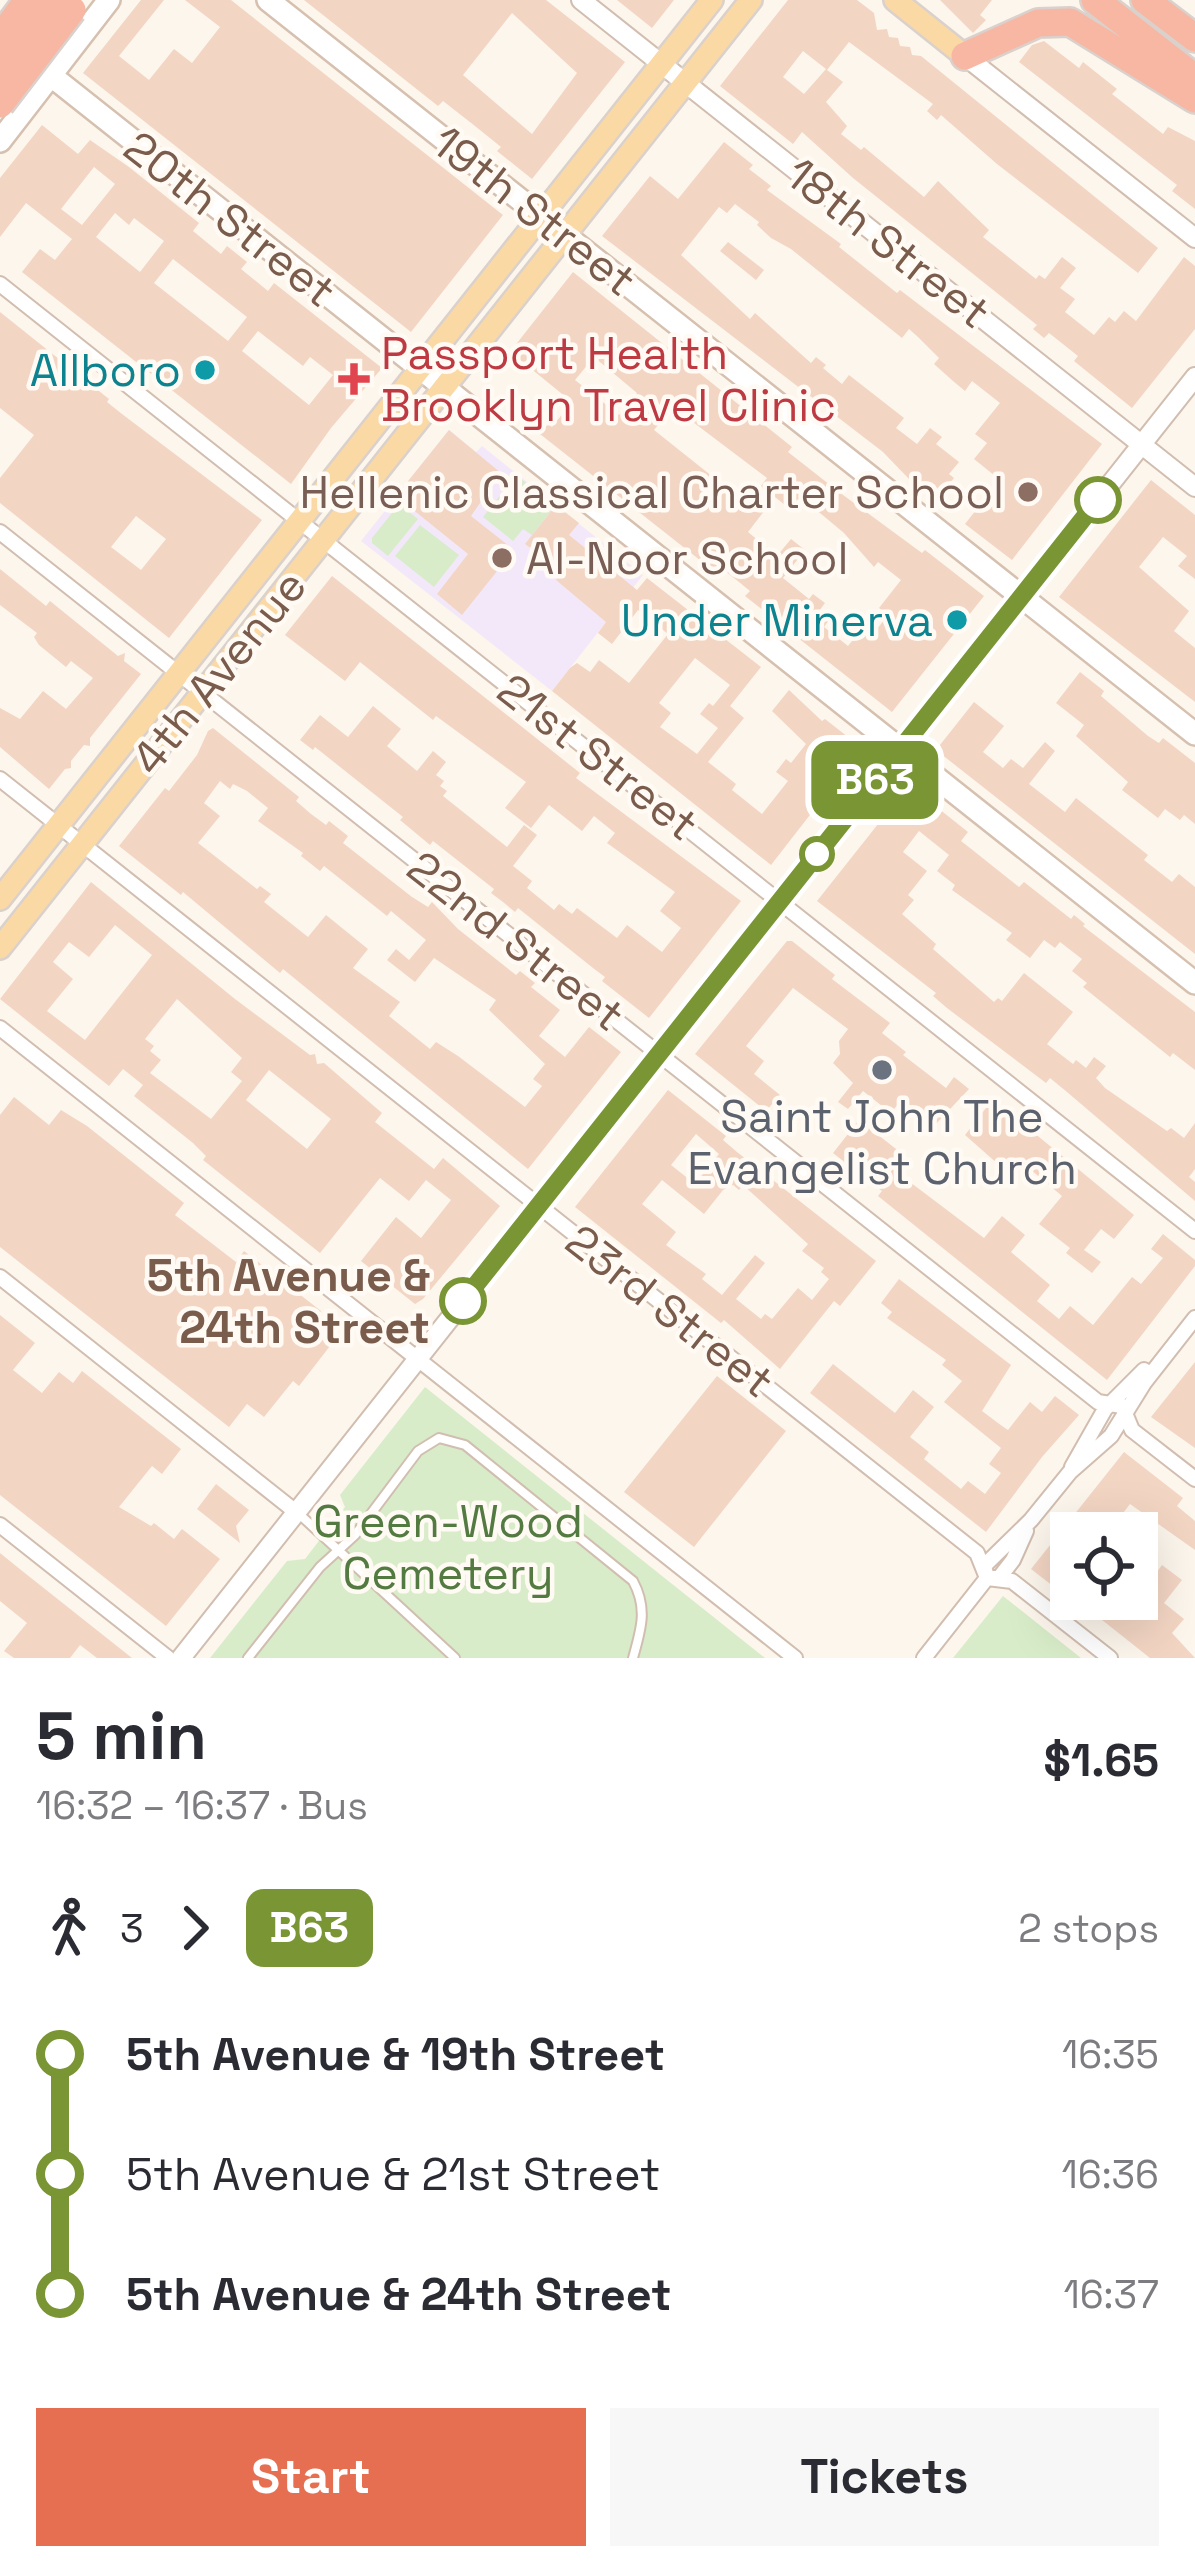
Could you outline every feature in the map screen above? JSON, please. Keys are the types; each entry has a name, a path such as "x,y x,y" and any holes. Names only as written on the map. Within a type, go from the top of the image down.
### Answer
{"highway":[{"path":"0,36 28,0"},
{"path":"0,68 53,0"},
{"path":"0,104 79,0"},
{"path":"1095,0 1195,78"},
{"path":"1145,0 1195,38"},
{"path":"1175,0 1195,17"},
{"path":"965,56 1037,23 1070,22 1195,100"}],"main road":[{"path":"0,141 109,0"},
{"name":"19th Street","path":"268,0 1195,734"},
{"name":"4th Avenue","path":"0,899 712,0"},
{"name":"4th Avenue","path":"0,948 751,0"},
{"path":"895,0 965,56"},
{"name":"20th Street","path":"0,36 1195,982"}],"street":[{"name":"18th Street","path":"581,0 1195,487"},
{"path":"965,56 1195,238"},
{"name":"21st Street","path":"0,284 1195,1231"},
{"path":"181,1658 1195,377"},
{"name":"22nd Street","path":"0,532 1098,1402 1113,1402 1127,1413 1132,1430 1195,1479"},
{"name":"23rd Street","path":"0,779 977,1553 987,1578 1012,1581 1110,1658"},
{"path":"0,1028 795,1658"},
{"path":"0,1277 296,1511"},
{"path":"1070,1472 1078,1451 1113,1402 1195,1306"},
{"path":"924,1658 987,1578 984,1566 1031,1520 1070,1472 1112,1436 1144,1383 1195,1318"},
{"path":"0,1525 168,1658"}],"lane":[{"path":"248,1658 355,1535 418,1450 439,1438 465,1444 633,1581 642,1597 644,1615 633,1658"},
{"path":"296,1511 455,1658"}],"shaded area":[{"name":"Al-Noor School","path":"449,430 476,452 482,446 643,575 552,691 361,541"}],"green space":[{"path":"516,475 555,506 532,535 523,529 513,541 483,517"},
{"path":"399,504 418,519 388,556 372,538"},
{"path":"420,525 459,555 434,587 395,556"},
{"name":"Green-Wood Cemetery","path":"425,1387 765,1658 210,1658 287,1561 305,1559 345,1507 340,1495"},
{"path":"1003,1596 1081,1658 953,1658"}],"building":[{"path":"141,0 164,0 119,56 149,80 174,49 192,63 220,27 185,0 231,0 503,215 411,332 83,73"},
{"path":"304,0 546,0 625,62 532,179 497,151 501,147 443,101 438,106","holes":["512,13 577,73 532,134 463,75"]},
{"path":"617,0 674,0 652,28"},
{"path":"788,0 857,0 874,13 877,30 887,29 900,46 910,47 912,55 921,56 1158,248 1138,273 941,115 937,120 927,111 933,104 849,42 827,70 843,82 826,102 847,126 841,134 924,197 938,181 989,230 983,237 1036,279 1039,275 1045,279 1062,257 1076,268 1060,288 1075,299 1065,312 1094,335 1109,317 1115,322 1124,311 1136,321 1184,257 1195,266 1195,329 1132,408 1074,361 1078,356 1049,333 1044,338 1033,329 1037,325 802,132 793,144 720,86","holes":["803,51 826,69 804,94 783,77"]},
{"path":"940,0 992,0 980,15 986,20 973,33"},
{"path":"1044,41 1079,68 1083,62 1117,89 1112,94 1163,134 1168,127 1195,141 1195,209 1172,191 1177,185 1019,62 1032,45"},
{"path":"42,125 78,154 90,140 199,223 193,231 221,254 227,246 247,262 241,269 268,291 274,283 382,368 291,484 22,272 40,249 55,260 72,239 26,203 0,237 0,178","holes":["94,167 115,184 82,225 61,209","115,213 129,225 134,218 164,241 140,272 96,237","173,259 247,317 228,341 154,283","258,331 303,366 310,357 333,375 309,405 242,351"]},
{"path":"724,142 753,165 749,169 771,186 767,190 1102,444 1012,560 965,524 1005,484 974,459 987,443 975,434 1000,403 972,381 965,391 934,364 939,358 909,329 902,338 771,238 735,204 727,213 719,207 681,255 750,319 755,313 811,363 816,357 842,384 849,375 904,418 896,428 917,444 930,428 942,437 936,444 959,462 939,497 911,476 909,479 883,452 602,236 650,176 678,199"},
{"path":"728,242 764,270 756,280 720,251"},
{"path":"573,272 792,447 788,452 984,596 892,712 745,596 750,591 739,582 720,567 715,572 540,434 572,402 524,363 520,368 506,357","holes":["594,357 637,393 619,415 575,380","673,407 767,478 747,504 654,430","775,497 790,509 798,499 808,503 874,567 878,562 901,580 879,608 888,615 870,638 860,631 848,646 824,627 829,620 819,611 825,603 813,594 809,599 783,578 805,550 791,539 777,556 748,532"]},
{"path":"0,312 122,414 262,520 169,638 0,503 0,478 34,435 0,408","holes":["136,516 166,539 141,570 111,547"]},
{"path":"449,430 501,473 471,516 514,550 462,615 437,594 468,554 396,496"},
{"path":"1151,480 1195,515 1195,579 1178,566 1187,556 1163,537 1139,567 1189,611 1174,631 1195,648 1195,702 1059,597"},
{"path":"556,505 579,523 569,535 637,590 647,578 761,667 730,706 744,718 708,762 762,814 788,781 776,772 786,759 791,763 806,744 772,711 789,690 822,721 862,748 771,865 552,691 577,663 590,672 599,660 629,683 668,634 638,610 612,644 598,633 606,622 556,580 563,571 525,544","holes":["695,658 730,685 700,714 718,728 697,754 660,727 671,713 659,703"]},
{"path":"0,569 46,606 50,601 118,656 125,653 124,661 141,674 90,738 90,746 84,745 71,768 49,789 0,747 0,708 20,719 43,691 66,709 93,678 71,661 66,667 39,645 34,637 37,633 0,605"},
{"path":"332,576 580,773 576,778 741,901 649,1018 602,981 605,977 518,908 515,912 491,893 494,889 433,841 430,845 400,820 403,817 300,740 320,715 348,737 373,706 401,729 387,746 417,771 433,751 446,762 436,775 444,781 440,786 447,791 443,796 507,847 524,825 537,835 513,866 532,881 527,888 554,910 559,904 572,914 577,908 617,938 627,925 662,952 681,928 660,911 675,892 607,843 615,833 594,816 582,831 549,805 531,828 505,808 526,782 436,716 433,720 360,662 345,681 285,635"},
{"path":"1080,672 1148,736 1159,743 1163,738 1195,763 1195,824 1165,809 1158,818 1122,790 1128,782 1076,736 1084,725 1056,703"},
{"path":"974,702 1004,726 983,752 1003,768 1011,759 1023,768 1045,742 1055,751 1029,784 1065,812 1076,798 1148,855 1144,860 1172,882 1179,874 1195,887 1195,954 936,750"},
{"path":"213,728 299,797 296,801 311,814 348,836 343,843 412,897 428,907 432,902 516,975 520,971 535,983 531,987 560,1010 539,1036 565,1057 589,1027 621,1052 528,1169 283,969 280,973 119,846 197,755","holes":["220,781 230,789 233,784 268,808 258,821 320,871 324,866 426,940 409,960 396,949 387,960 415,982 434,958 496,1000 489,1010 545,1064 533,1079 542,1086 525,1107 458,1056 436,1042 430,1049 389,1016 400,1002 353,968 368,949 326,915 308,937 264,902 271,894 260,886 257,889 198,843 220,816 204,803"]},
{"path":"909,785 968,832 961,841 1019,887 1024,882 1071,919 1074,915 1195,1012 1195,1070 1173,1053 1170,1057 1083,987 1087,983 1072,971 1082,959 1060,942 1055,948 1044,940 1030,958 1006,940 1012,933 952,890 955,885 937,871 949,855 919,831 903,852 927,871 908,895 914,900 902,914 936,944 933,949 994,1002 1002,1001 1024,973 1073,1012 1047,1044 1086,1068 1094,1057 1106,1066 1096,1078 1105,1088 1167,1131 1171,1128 1184,1138 1195,1123 1195,1169 1189,1177 1195,1182 1195,1201 1050,1078 1046,1083 947,1008 933,996 936,993 817,901"},
{"path":"91,882 235,999 310,1055 315,1054 317,1064 324,1063 382,1113 375,1122 434,1169 443,1158 500,1206 415,1304 361,1261 396,1217 421,1238 451,1200 426,1180 409,1201 380,1178 320,1253 203,1160 206,1156 193,1143 134,1096 143,1085 123,1069 109,1086 0,999","holes":["115,925 152,955 85,1040 47,1011 73,979 53,962 69,942 89,957","177,999 242,1058 231,1072 242,1081 211,1119 150,1073 161,1060 145,1039","269,1070 331,1119 307,1149 246,1100"]},
{"path":"787,941 890,1023 882,1033 906,1052 903,1055 946,1088 954,1077 969,1089 935,1125 902,1099 891,1113 863,1091 848,1109 838,1102 853,1083 833,1063 848,1029 793,988 746,1046 764,1061 754,1074 780,1095 766,1111 695,1054"},
{"path":"668,1090 726,1136 723,1140 737,1152 876,1261 840,1306 834,1301 780,1369 724,1320 721,1323 575,1207","holes":["696,1134 719,1154 695,1184 671,1165","662,1180 704,1214 723,1190 733,1185 739,1190 743,1185 808,1244 802,1251 824,1268 821,1272 829,1279 812,1300 798,1288 772,1319 765,1314 761,1319 736,1299 765,1263 755,1255 722,1295 702,1279 706,1274 666,1245 676,1232 642,1204"]},
{"path":"14,1097 49,1125 61,1110 87,1126 184,1203 175,1215 236,1262 244,1251 321,1311 307,1328 330,1346 299,1386 293,1381 264,1417 247,1404 229,1427 0,1247 0,1115"},
{"path":"993,1099 1134,1215 1114,1239 1101,1229 1084,1250 1101,1262 1092,1273 1039,1224 1062,1196 1018,1159 1007,1172 965,1135"},
{"path":"859,1120 905,1156 894,1170 984,1238 1002,1216 1025,1235 1011,1252 1050,1285 1037,1301 1059,1319 1070,1306 1093,1325 1132,1277 1141,1284 1163,1258 1151,1249 1163,1234 1195,1260 1195,1266 1107,1380 878,1196 882,1191 867,1180 871,1175 833,1153"},
{"path":"899,1279 1011,1365 982,1411 1008,1430 1030,1402 1042,1412 1055,1396 1079,1415 986,1532 810,1393 833,1364 895,1413 913,1390 934,1407 910,1437 929,1452 924,1459 961,1489 968,1481 985,1494 1001,1473 989,1464 1001,1448 944,1402 962,1381 942,1365 946,1360 887,1318 892,1312 881,1303"},
{"path":"0,1315 35,1343 13,1370 42,1393 59,1372 73,1383 82,1371 181,1449 162,1474 152,1466 119,1507 151,1526 154,1523 174,1539 182,1529 220,1559 166,1626 0,1495"},
{"path":"1195,1362 1195,1448 1151,1417"},
{"path":"717,1376 786,1431 694,1547 624,1492"},
{"path":"1124,1452 1183,1498 1177,1506 1195,1521 1195,1550 1158,1524 1158,1512 1141,1512 1130,1504 1124,1512 1076,1512"},
{"path":"216,1484 249,1510 236,1526 240,1543 197,1509"},
{"path":"1050,1545 1050,1584 1031,1569"},
{"path":"0,1553 132,1658 97,1658 80,1645 70,1658 14,1658 4,1651 27,1623 0,1601"},
{"path":"1162,1565 1182,1580 1164,1603 1184,1619 1172,1633 1195,1658 1150,1658 1102,1620 1158,1620"}],"bus line":[{"name":"B63","path":"463,1301 1098,500"}],"place":[{"name":"Allboro","path":"205,370"},
{"name":"Passport Health Brooklyn Travel Clinic","path":"354,379"},
{"name":"Hellenic Classical Charter School","path":"1028,492"},
{"name":"Al-Noor School","path":"502,558"},
{"name":"Under Minerva","path":"957,620"},
{"name":"Saint John The Evangelist Church","path":"882,1070"},
{"name":"5th Avenue & 24th Street","path":"463,1301"}]}
